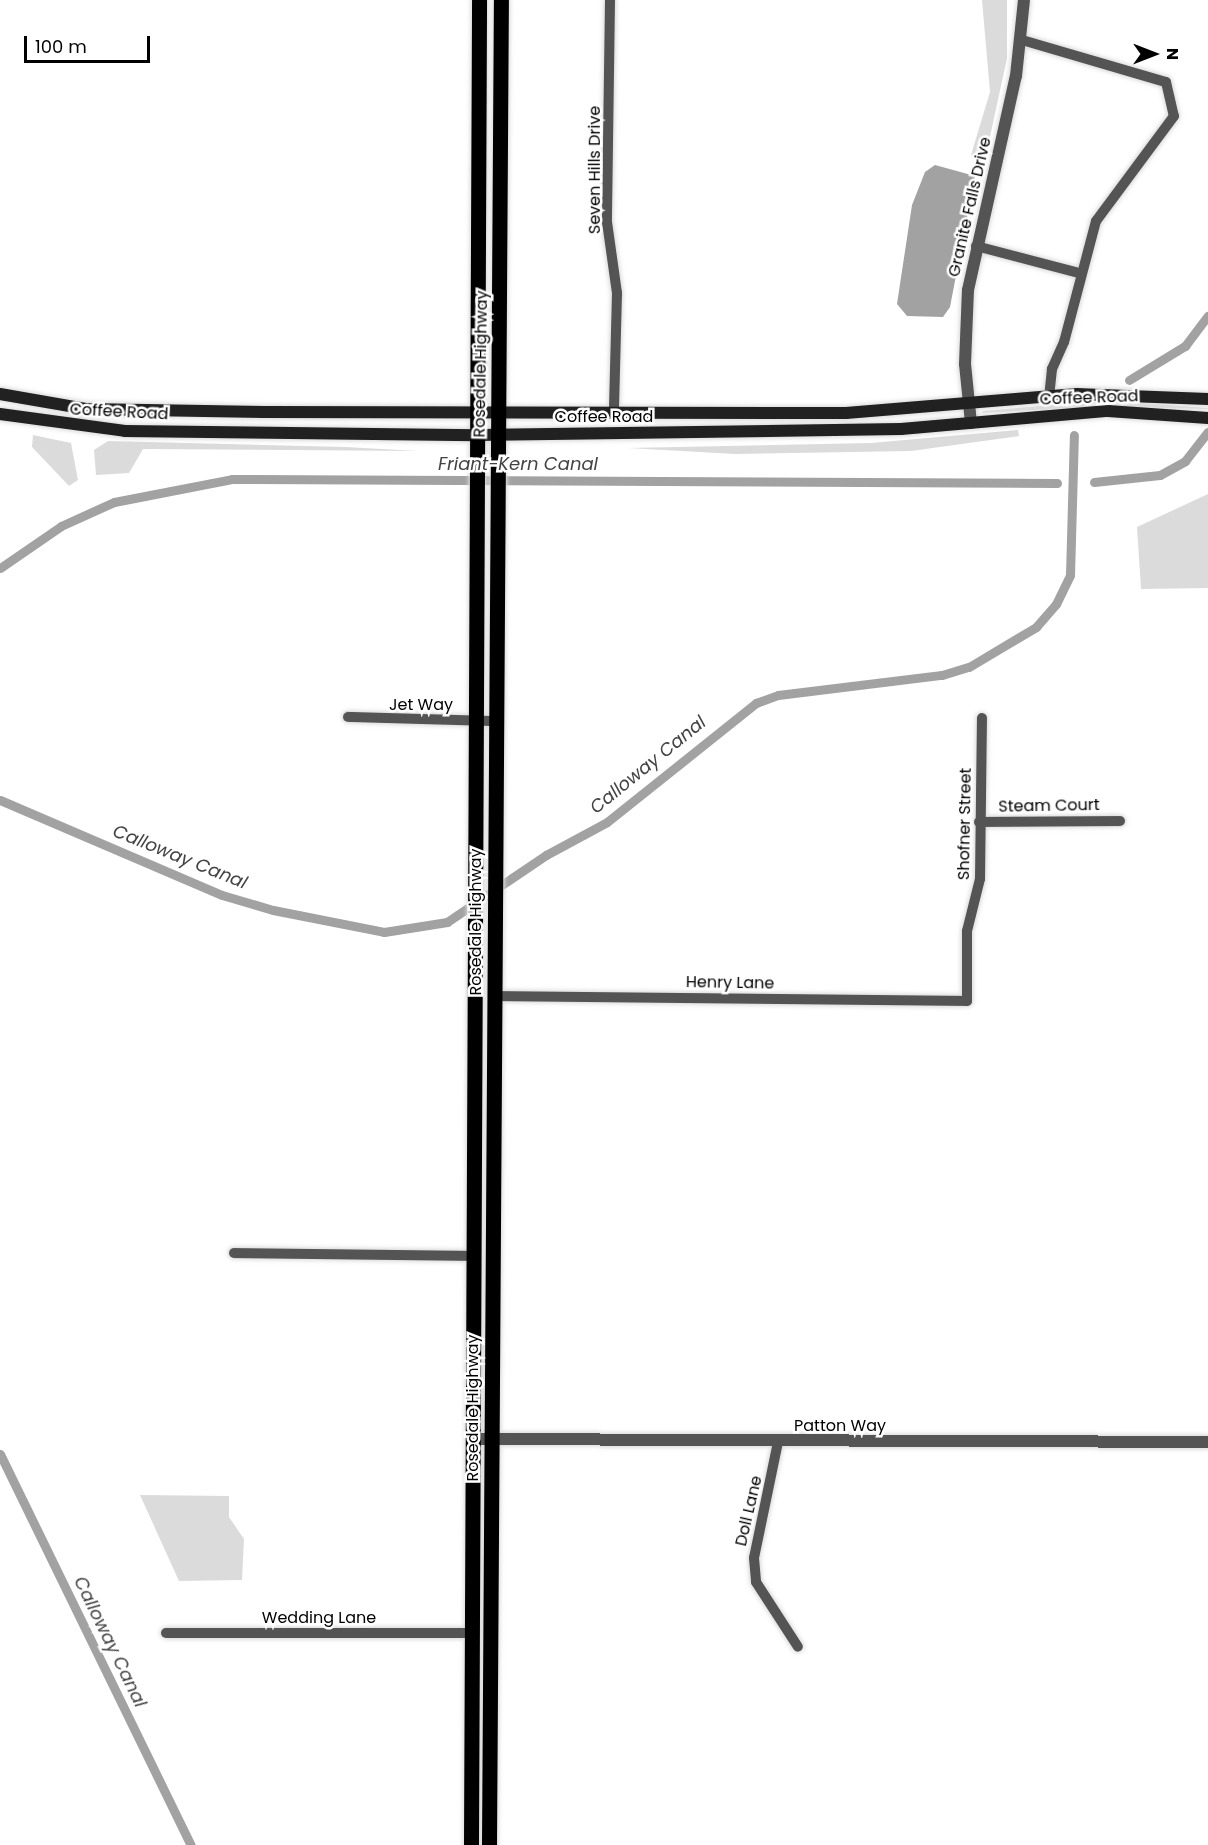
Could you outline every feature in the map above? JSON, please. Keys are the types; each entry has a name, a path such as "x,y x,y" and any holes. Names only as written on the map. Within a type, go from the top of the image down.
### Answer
{"main road":[{"name":"Rosedale Highway","path":"479,0 475,887 485,922 494,996 489,1845"},
{"name":"Rosedale Highway","path":"471,1845 475,995 485,922 494,880 497,458 500,412 501,0"},
{"name":"Coffee Road","path":"0,394 125,411 846,412 1049,396 1208,399"},
{"name":"Coffee Road","path":"0,414 125,431 477,435 846,431 1108,411 1208,418"},
{"path":"475,995 486,1018 486,1086 493,1103"},
{"path":"472,1539 482,1552 482,1619 490,1643"},
{"path":"472,1633 482,1648 482,1725 490,1746"},
{"path":"471,1824 478,1845"}],"street":[{"name":"Seven Hills Drive","path":"610,0 607,222 617,293 614,411"},
{"name":"Granite Falls Drive","path":"971,423 965,316 976,246 1022,40 1024,0"},
{"path":"1022,40 1151,75 1166,82 1172,98 1174,116 1096,221 1079,273 1049,396"},
{"path":"976,246 1079,273"},
{"name":"Jet Way","path":"348,717 495,721"},
{"name":"Shofner Street","path":"967,1001 967,931 979,887 982,718"},
{"name":"Steam Court","path":"979,822 1119,820"},
{"name":"Henry Lane","path":"494,996 967,1001"},
{"path":"234,1253 474,1256"},
{"name":"Patton Way","path":"473,1439 1208,1442"},
{"name":"Doll Lane","path":"778,1442 753,1558 756,1582 798,1647"},
{"name":"Wedding Lane","path":"166,1634 472,1633"}],"shaded area":[{"path":"982,0 1007,0 1007,58 988,146 979,158 971,155 990,92"},
{"path":"935,165 975,176 950,307 943,317 907,316 897,304 912,205 925,172"},
{"path":"1086,402 1086,407 982,413 983,411"},
{"path":"1124,402 1208,408 1208,409 1123,407"},
{"path":"1018,430 1019,436 911,451 735,454 628,448 871,443"},
{"path":"33,435 71,443 78,480 69,486 32,447"},
{"path":"108,441 418,451 143,449 129,473 96,475 94,450"},
{"path":"1208,494 1208,588 1141,589 1137,527"},
{"path":"140,1495 229,1496 229,1517 244,1539 242,1580 179,1581"}],"waterway":[{"name":"Calloway Canal","path":"1129,380 1185,346 1208,316"},
{"name":"Friant-Kern Canal","path":"1094,482 1160,475 1185,461 1208,432"},
{"name":"Calloway Canal","path":"0,800 222,895 273,910 384,932 447,922 546,855 607,822 756,703 778,695 942,675 969,667 1036,627 1056,604 1070,575 1074,435"},
{"name":"Friant-Kern Canal","path":"0,568 61,526 114,502 232,479 1057,483"},
{"name":"Calloway Canal","path":"0,1454 191,1845"}]}
